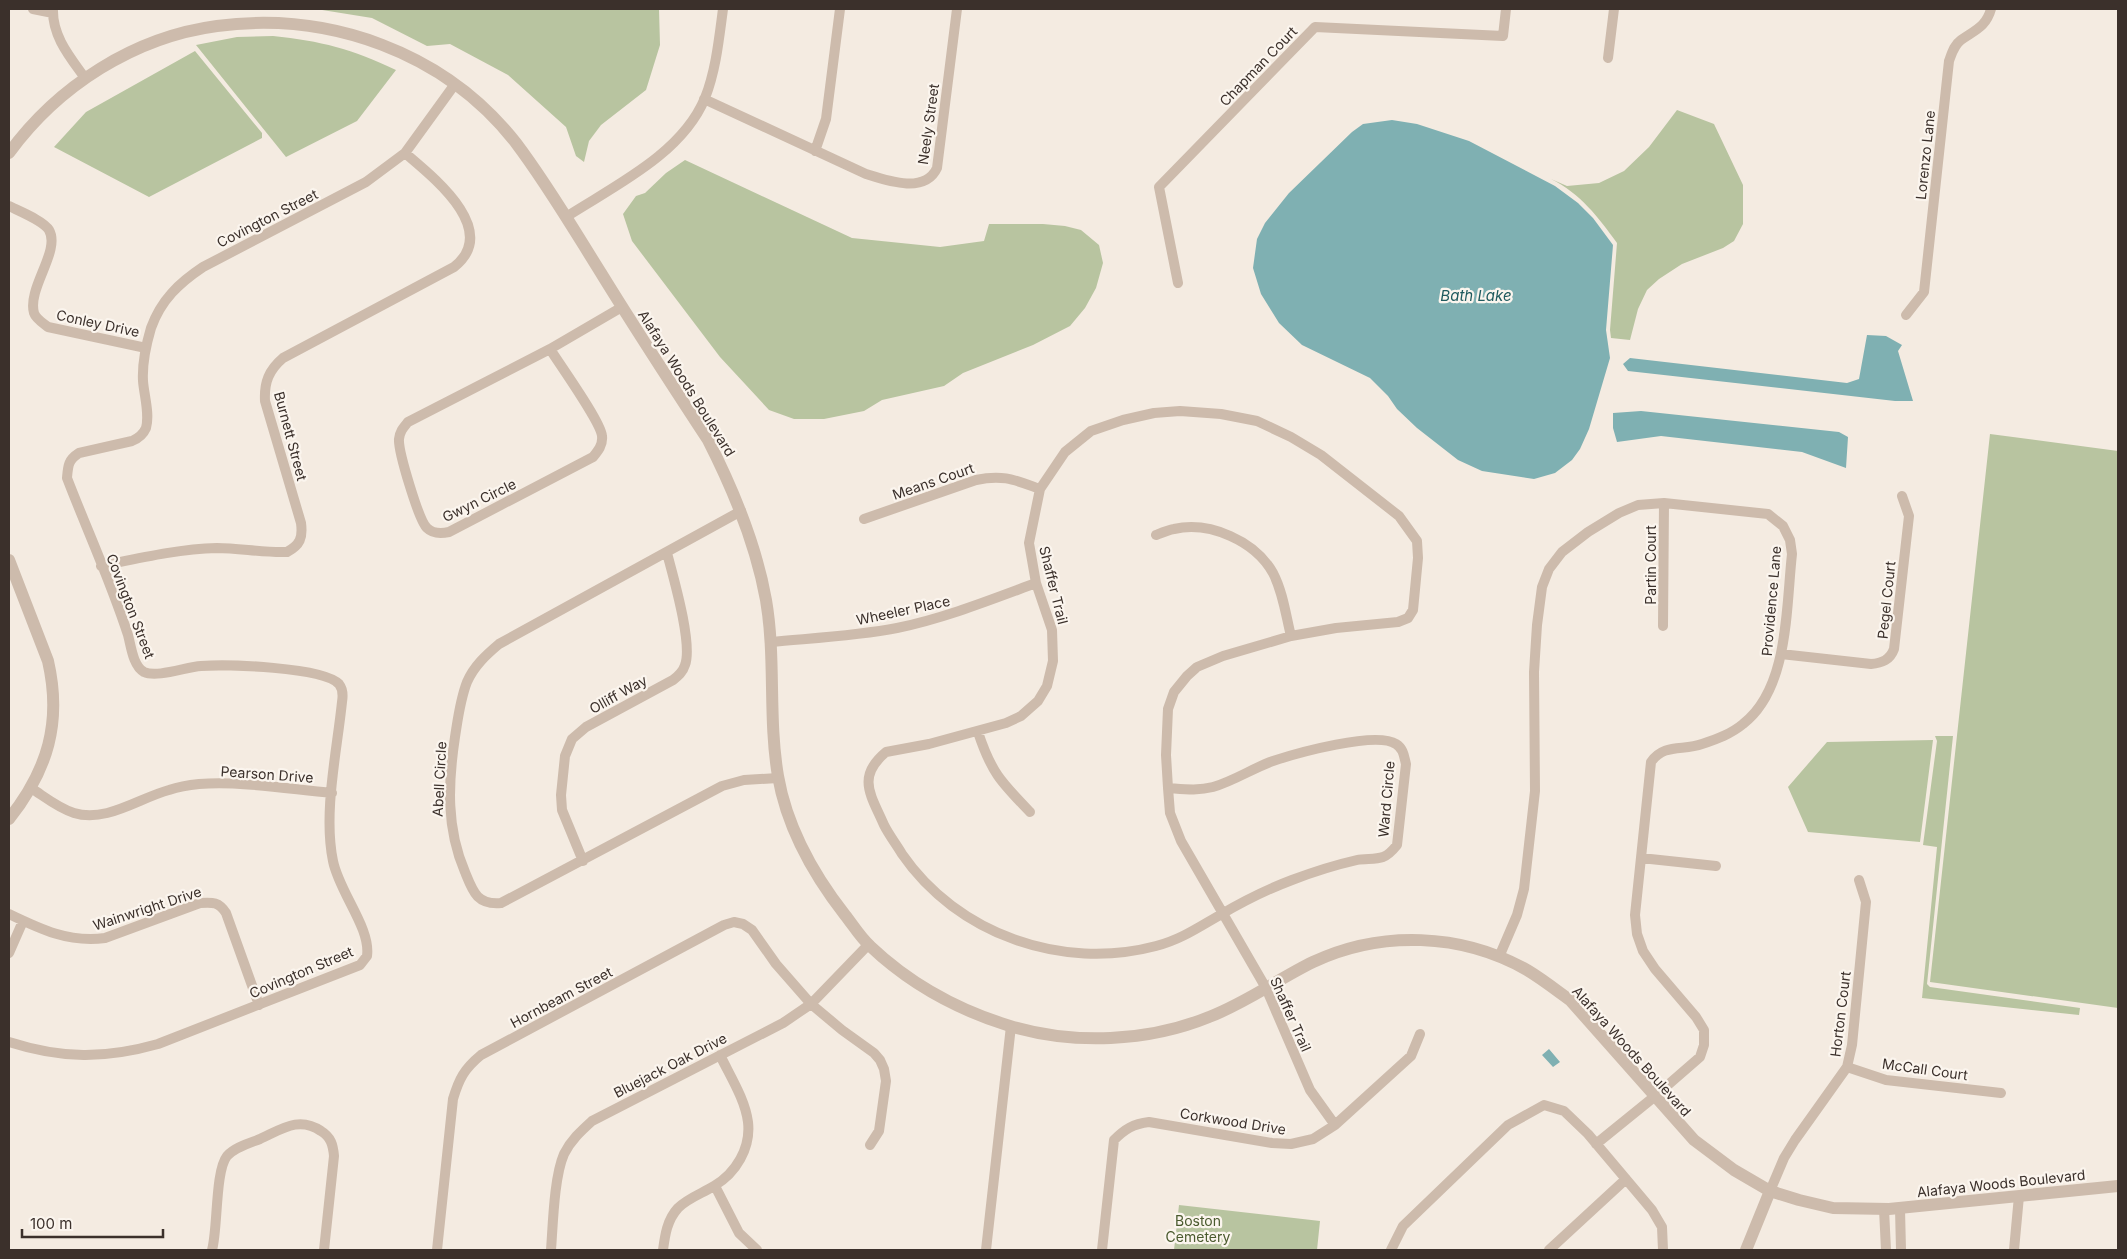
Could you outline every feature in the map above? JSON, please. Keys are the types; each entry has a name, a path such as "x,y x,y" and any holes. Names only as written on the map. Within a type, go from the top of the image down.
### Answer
{"street":[{"path":"33,9 53,11 60,42 85,78"},
{"path":"566,217 649,164 684,133 704,99 713,74 723,9"},
{"path":"815,151 826,119 840,9"},
{"name":"Neely Street","path":"704,99 866,174 881,179 918,184 926,182 934,176 937,168 957,9"},
{"name":"Chapman Court","path":"1178,283 1159,187 1315,27 1503,36 1506,9"},
{"path":"1608,58 1614,9"},
{"name":"Lorenzo Lane","path":"1906,315 1924,292 1949,61 1960,40 1983,26 1991,9"},
{"name":"Alafaya Woods Boulevard","path":"9,153 44,112 85,78 138,49 200,28 243,23 283,22 321,27 357,35 426,65 455,84 491,116 516,143 566,217 622,308 708,440 741,511 756,558 766,599 771,642 773,734 778,778 793,827 806,856 819,881 868,945 913,981 942,999 1011,1026 1057,1036 1084,1038 1150,1033 1210,1017 1316,961 1362,946 1395,940 1444,941 1473,947 1527,970 1570,1000 1654,1098 1694,1140 1734,1170 1770,1191 1833,1208 1884,1210 2118,1186"},
{"name":"Covington Street","path":"9,1042 32,1050 78,1056 113,1054 158,1044 360,965 367,956 367,940 340,885 333,863 330,823 342,702 342,692 339,684 328,677 313,672 226,665 199,666 155,674 144,672 136,664 122,616 67,478 68,464 79,453 132,441 141,437 146,427 143,380 146,348 158,312 170,293 182,280 203,266 366,182 387,168 405,153 455,84"},
{"name":"Burnett Street","path":"102,566 187,550 218,548 287,552 295,548 300,542 302,533 301,523 265,401 264,390 267,377 274,366 283,358 454,267 464,259 470,249 470,228 465,216 433,177 405,153"},
{"name":"Conley Drive","path":"9,206 42,223 48,228 52,239 38,282 34,302 34,313 39,321 48,327 146,348"},
{"name":"Gwyn Circle","path":"550,349 599,425 602,441 599,450 593,458 449,532 440,534 432,532 421,520 399,445 401,430 408,422 550,349 622,308"},
{"name":"Shaffer Trail","path":"1222,914 1188,934 1156,946 1090,954 1050,950 1013,940 978,924 946,902 915,871 887,831 868,788 868,775 875,762 886,752 978,732 1022,716 1038,701 1047,686 1053,661 1052,630 1036,583 1029,543 1040,489 1065,452 1091,431 1123,420 1154,413 1180,411 1221,414 1257,421 1321,455 1399,516 1416,541 1418,558 1413,610 1408,618 1398,622 1336,628 1291,636 1223,656 1197,667 1187,676 1174,692 1168,709 1166,755 1170,813 1181,842 1266,988 1310,1090 1335,1125"},
{"name":"Means Court","path":"864,519 992,476 1006,477 1040,489"},
{"name":"Pegel Court","path":"1782,654 1871,664 1882,663 1891,656 1894,649 1909,516 1902,496"},
{"name":"Providence Lane","path":"1499,957 1518,915 1524,890 1535,791 1534,672 1542,587 1549,568 1562,552 1588,532 1619,513 1638,505 1664,503 1768,514 1783,526 1790,540 1792,554 1782,654 1771,690 1760,708 1744,724 1723,737 1698,746 1666,749 1656,755 1651,762 1635,915 1637,934 1643,951 1655,969 1696,1017 1704,1030 1704,1044 1700,1057 1654,1098 1596,1144"},
{"name":"Partin Court","path":"1664,503 1664,626"},
{"name":"Abell Circle","path":"741,511 499,644 480,661 468,680 460,702 449,796 451,822 458,856 473,892 482,901 492,904 501,903 722,786 744,780 778,778"},
{"path":"1156,535 1174,529 1194,527 1219,532 1245,544 1262,558 1273,574 1280,590 1291,636"},
{"name":"Olliff Way","path":"582,861 562,810 561,795 565,756 572,739 586,727 673,680 679,676 685,665 687,654 681,609 667,553"},
{"path":"9,560 43,645 53,685 54,710 52,730 42,766 31,788 9,819"},
{"name":"Wheeler Place","path":"771,642 866,634 899,628 966,610 1036,583"},
{"path":"978,732 987,759 1001,782 1030,812"},
{"name":"Ward Circle","path":"1168,788 1197,789 1214,786 1273,761 1331,745 1384,740 1397,745 1403,751 1406,764 1396,845 1392,852 1382,858 1360,859 1290,880 1222,914"},
{"name":"Pearson Drive","path":"31,788 60,807 76,814 97,814 114,811 169,790 222,782 332,793"},
{"path":"1640,858 1716,866"},
{"name":"Horton Court","path":"1770,1191 1784,1158 1795,1140 1847,1067 1852,1045 1866,902 1859,880"},
{"name":"Wainwright Drive","path":"9,914 54,935 90,940 105,938 200,903 212,902 221,905 226,913 259,1005"},
{"path":"9,953 23,921"},
{"name":"Hornbeam Street","path":"437,1250 453,1099 458,1082 468,1066 481,1056 724,925 734,922 743,924 752,930 776,964 811,1004"},
{"name":"Bluejack Oak Drive","path":"550,1250 558,1177 564,1155 576,1135 592,1121 783,1023 811,1004 868,945"},
{"path":"811,1004 842,1030 874,1052 884,1070 886,1081 880,1131 870,1145"},
{"path":"986,1250 1011,1026"},
{"name":"Corkwood Drive","path":"1102,1250 1114,1140 1134,1124 1149,1122 1272,1143 1291,1144 1313,1139 1335,1125 1411,1056 1420,1034"},
{"path":"663,1250 668,1222 678,1208 729,1176 738,1165 747,1139 748,1122 743,1104 720,1055"},
{"name":"McCall Court","path":"1847,1067 1886,1080 2001,1093"},
{"path":"1391,1250 1404,1226 1508,1125 1530,1111 1544,1105 1564,1110 1596,1144 1652,1210 1662,1227 1663,1250"},
{"path":"212,1250 221,1172 226,1157 237,1149 291,1125 303,1123 314,1126 326,1134 333,1145 334,1156 324,1250"},
{"path":"1549,1250 1626,1179"},
{"path":"715,1186 739,1233 757,1250"},
{"path":"1746,1250 1770,1191"},
{"path":"2014,1250 2019,1196"},
{"path":"1890,1250 1901,1250 1900,1208"},
{"path":"1884,1210 1886,1250"}],"green space":[{"path":"316,9 659,9 660,45 646,90 601,125 589,141 584,162 576,156 566,127 508,75 450,44 427,46 372,18"},
{"path":"273,36 306,40 336,47 396,70 357,121 286,157 196,45 237,37"},
{"path":"195,51 262,133 262,138 149,197 54,147 86,112"},
{"path":"1677,110 1714,124 1743,185 1743,224 1734,241 1723,248 1682,264 1659,279 1647,290 1638,309 1630,340 1611,338 1610,330 1617,243 1596,215 1580,199 1551,179 1567,186 1599,183 1624,171 1649,147"},
{"path":"685,160 852,238 940,247 984,241 989,224 1065,226 1081,230 1099,245 1103,263 1096,288 1085,308 1070,326 1033,345 963,373 944,386 882,400 864,411 824,419 794,419 769,410 720,357 632,241 623,214 636,196 645,193 666,173"},
{"path":"1990,434 2118,451 2118,1008 1930,982"},
{"path":"1935,736 1953,736 1927,984 1930,987 2080,1008 2079,1015 1922,998 1937,847 1923,845 1937,741"},
{"path":"1933,740 1920,842 1808,832 1788,787 1827,742"},
{"name":"Boston Cemetery","path":"1179,1205 1320,1221 1317,1250 1174,1250"}],"water":[{"name":"Bath Lake","path":"1392,120 1417,124 1469,141 1555,186 1578,203 1593,218 1613,245 1606,330 1610,358 1589,429 1580,449 1572,460 1555,473 1534,479 1482,471 1458,460 1417,428 1397,409 1388,396 1370,378 1302,345 1279,323 1261,294 1253,268 1257,239 1265,223 1289,193 1352,132 1363,124"},
{"path":"1867,335 1886,336 1902,345 1898,351 1913,401 1895,401 1628,371 1623,364 1630,358 1847,383 1859,379"},
{"path":"1641,411 1839,432 1848,437 1846,468 1802,452 1661,436 1617,442 1613,428 1613,413"},
{"path":"1549,1049 1560,1062 1553,1067 1542,1055"}]}
